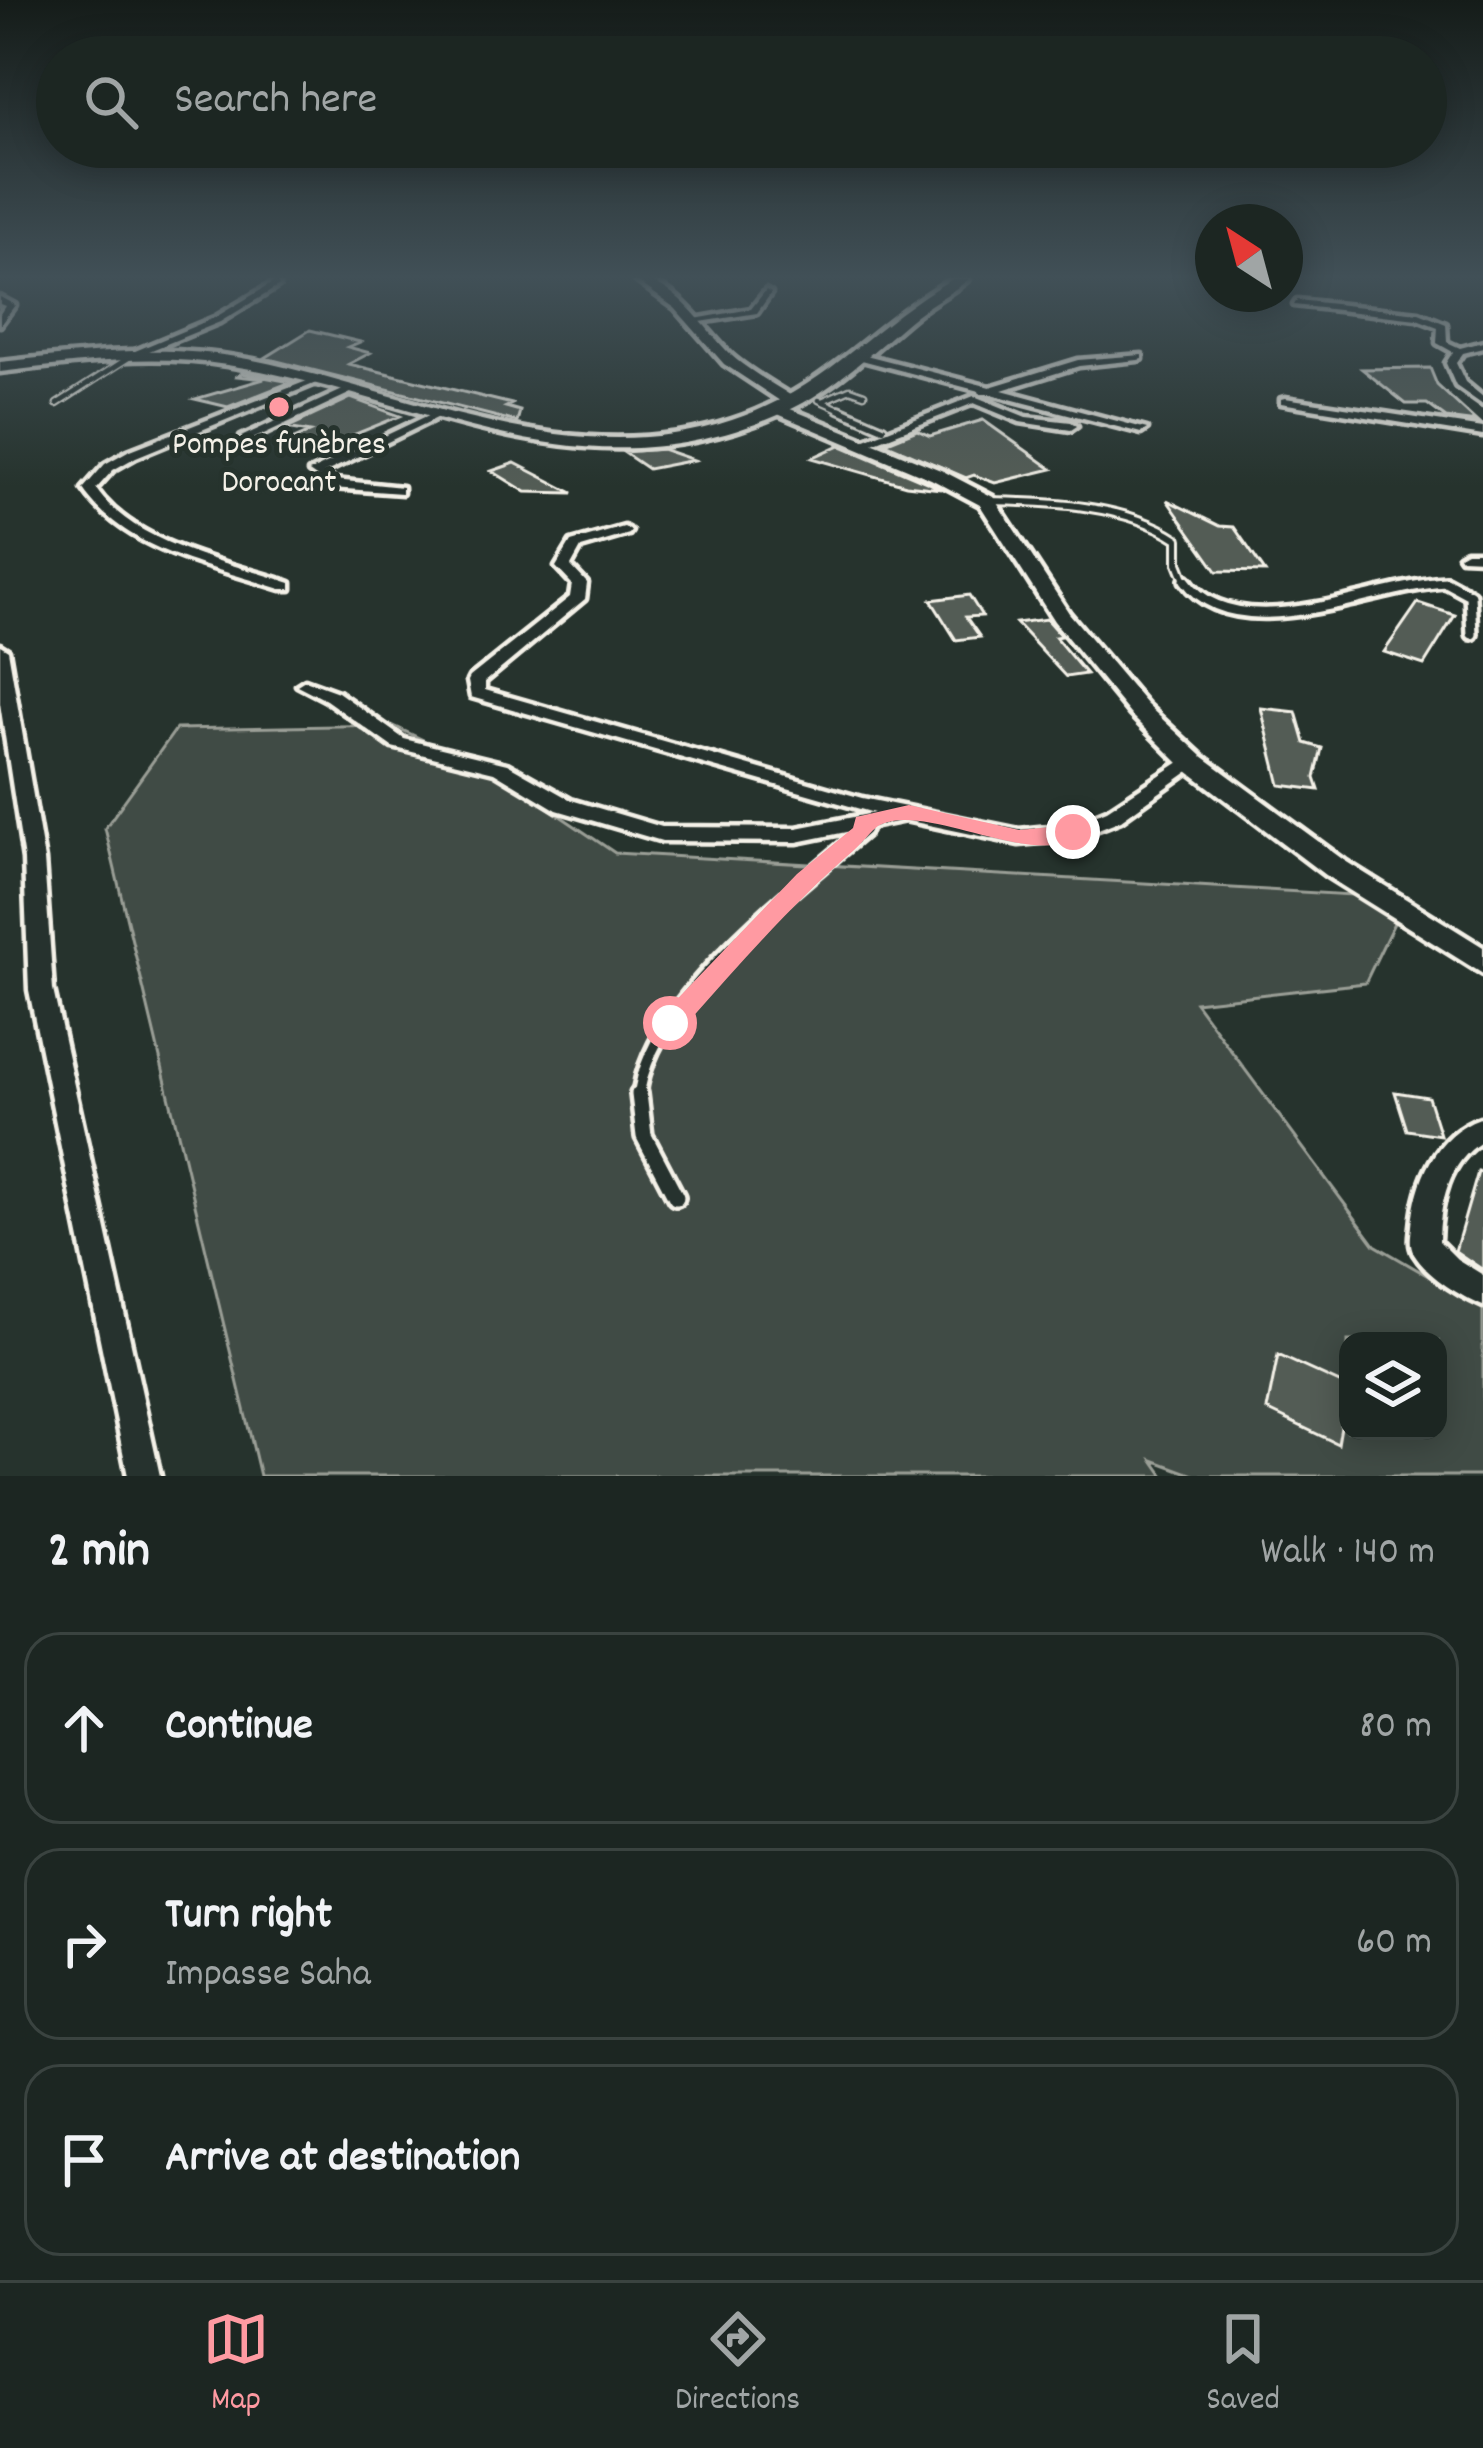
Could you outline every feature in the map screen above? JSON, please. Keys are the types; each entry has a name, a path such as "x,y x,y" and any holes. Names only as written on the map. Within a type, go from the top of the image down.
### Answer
{"main road":[{"path":"0,367 133,355 215,358 521,437 617,447 691,439 797,400 868,348"}],"street":[{"path":"133,355 150,348"},
{"path":"721,348 746,374 745,380 797,400 861,442 987,501 1061,617 1138,709 1193,762 1335,868 1483,962"},
{"path":"1452,348 1459,351"},
{"path":"1470,348 1459,351 1450,364 1455,377 1483,402"},
{"path":"858,356 984,392 1082,410 1102,422 1141,428"},
{"path":"984,392 1078,363 1138,357"},
{"path":"286,586 121,526 95,503 89,489 109,467 132,454 316,381"},
{"path":"247,437 349,390"},
{"path":"861,442 974,399 1024,420 1071,426"},
{"path":"1285,401 1483,432"},
{"path":"398,490 332,484 315,472 439,414"},
{"path":"624,531 576,545 563,567 580,583 577,599 476,682 477,693 838,798 1019,837 1073,832 1114,814 1193,762"},
{"path":"0,650 34,860 40,990 144,1476"},
{"path":"305,685 348,705 398,742 500,768 564,805 662,834 702,838 797,835 909,812"},
{"path":"1480,1129 1465,1135 1442,1163 1424,1217 1425,1246 1448,1269 1483,1291"}],"lane":[{"path":"57,404 133,355"},
{"path":"797,400 850,389 864,394"},
{"path":"797,400 883,428"},
{"path":"987,501 1133,520 1169,531 1178,539 1179,569 1191,590 1240,615 1287,614 1429,581 1454,584 1469,593 1474,606 1472,634"},
{"path":"676,1197 648,1158 640,1108 643,1070 670,1023 712,975 805,880 864,830 864,822"}],"shaded area":[{"path":"392,725 507,780 615,853 1406,898 1365,983 1195,1002 1375,1245 1483,1308 1483,1476 1196,1476 1153,1460 1164,1476 260,1476 105,828 176,729"}],"building":[{"path":"281,348 351,348 370,353 349,364 512,404 506,407 520,411 517,422 265,358"},
{"path":"1430,368 1437,385 1477,422 1446,418 1427,404 1406,404 1362,369"},
{"path":"242,373 291,382 228,407 195,399 264,379 237,376"},
{"path":"351,398 400,416 324,447 292,440 310,432 287,428"},
{"path":"983,420 1052,469 995,483 974,475 966,478 885,443 917,430 930,436"},
{"path":"840,445 941,489 906,485 812,458"},
{"path":"662,449 694,460 648,469 623,452"},
{"path":"515,463 573,493 526,492 492,471"},
{"path":"1167,500 1220,526 1234,527 1265,572 1217,571"},
{"path":"969,595 982,616 966,617 980,637 956,640 931,600"},
{"path":"1418,603 1455,615 1424,665 1384,652"},
{"path":"1046,619 1086,674 1066,677 1016,623"},
{"path":"1261,708 1296,712 1305,743 1322,748 1315,778 1319,790 1280,785"},
{"path":"1395,1092 1428,1097 1440,1135 1407,1130"},
{"path":"1478,1172 1483,1173 1483,1270 1455,1251"},
{"path":"1278,1355 1339,1383 1338,1444 1267,1410"}],"place":[{"name":"Pompes funèbres Dorocant","path":"279,407"}],"route":[{"path":"670,1023 805,880 864,830 864,822 909,812 1019,837 1073,832"}]}
